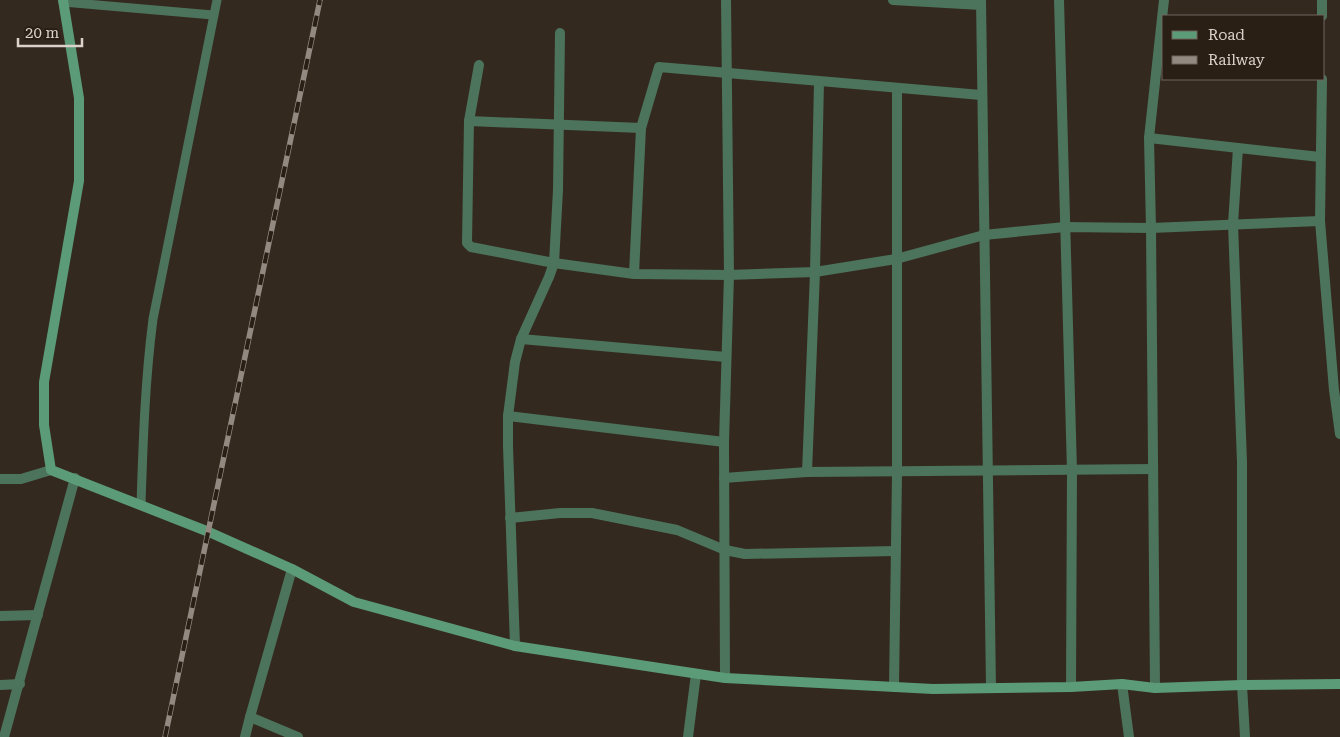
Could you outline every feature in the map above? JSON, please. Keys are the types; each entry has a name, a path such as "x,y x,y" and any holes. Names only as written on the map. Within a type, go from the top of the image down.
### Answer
{"street":[{"path":"725,678 724,442 729,275 726,0"},
{"path":"893,0 981,2 991,687"},
{"path":"1059,0 1072,471 1071,687"},
{"path":"1163,15 1164,0"},
{"path":"1322,0 1322,15"},
{"path":"51,470 44,425 44,382 79,181 79,98 63,1"},
{"path":"515,646 508,416 515,362 521,339 554,263 558,190 560,32"},
{"path":"1155,688 1149,138 1162,35"},
{"path":"479,65 469,122 468,245 554,263 634,274 729,275 815,272 896,259 984,235 1066,227 1151,228 1320,221"},
{"path":"634,274 641,128 659,67 981,96"},
{"path":"1322,80 1320,221 1334,390 1340,434"},
{"path":"807,472 815,272 819,81"},
{"path":"894,687 897,473 897,88"},
{"path":"469,122 641,128"},
{"path":"1149,138 1320,157"},
{"path":"1238,148 1233,224 1242,462 1242,685 1245,737"},
{"path":"521,339 726,357"},
{"path":"508,416 724,442"},
{"path":"724,478 807,472 897,473 1153,469"},
{"path":"0,479 21,479 51,470 75,478 208,532 292,569 354,602 515,646 696,674 725,678 933,689 1071,687 1122,684 1155,688 1340,684"},
{"path":"4,737 75,478"},
{"path":"510,518 560,513 592,513 677,530 725,550 744,554 896,551"},
{"path":"245,737 292,569"},
{"path":"0,616 38,615"},
{"path":"688,737 696,674"},
{"path":"0,685 20,684"},
{"path":"1122,684 1129,737"},
{"path":"250,717 298,737"}],"lane":[{"path":"141,505 146,381 153,319 216,0"},
{"path":"63,1 213,15"}],"railway":[{"path":"165,737 320,0"}]}
